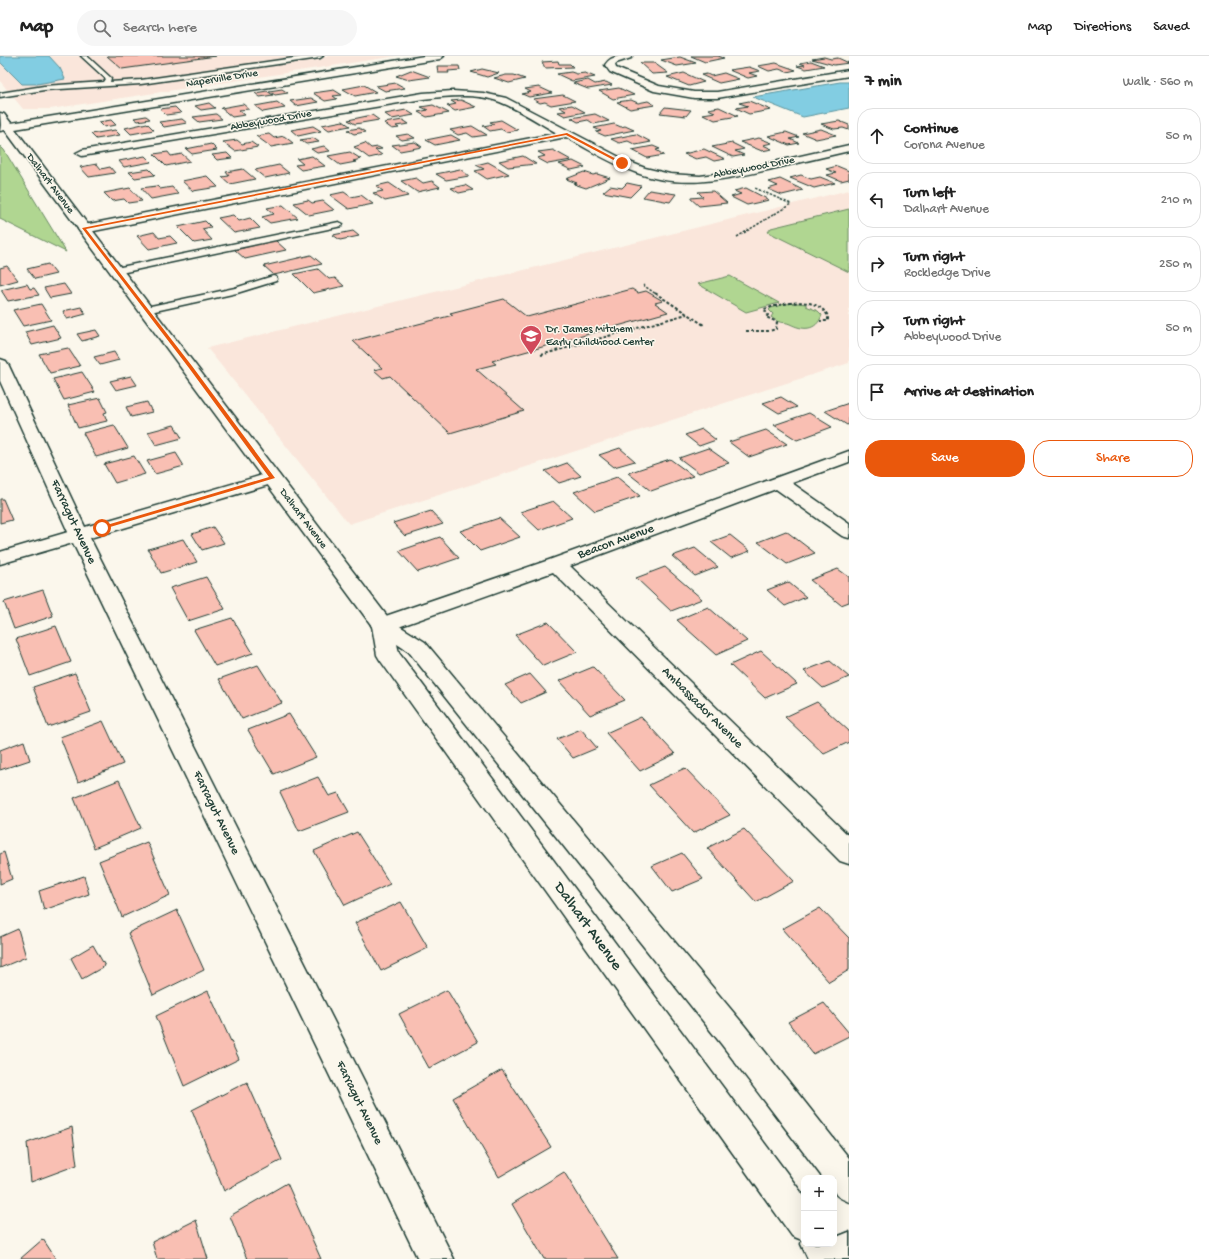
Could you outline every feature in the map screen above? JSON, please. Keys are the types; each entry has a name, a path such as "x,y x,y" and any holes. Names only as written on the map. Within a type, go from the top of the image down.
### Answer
{"street":[{"name":"Naperville Drive","path":"2,124 440,56"},
{"path":"628,56 612,61 610,65 613,70 657,89 694,96 717,95 849,74"},
{"name":"Abbeywood Drive","path":"82,153 461,90 502,100 622,163 642,171 670,177 700,179 730,175 849,148"},
{"name":"Dalhart Avenue","path":"2,124 146,310 382,625 417,648 733,1035 849,1184"},
{"path":"84,229 567,134"},
{"name":"Farragut Avenue","path":"0,364 79,535 436,1259"},
{"name":"Beacon Avenue","path":"382,625 556,564 849,456"},
{"path":"0,558 272,478"},
{"path":"778,482 849,532"},
{"name":"Ambassador Avenue","path":"556,564 849,853"},
{"name":"Dalhart Avenue","path":"382,625 388,655 801,1220"},
{"path":"820,1247 830,1259"},
{"path":"834,1259 849,1249"}],"lane":[{"path":"84,56 109,79 106,84"},
{"path":"0,95 44,88 141,82 320,56"},
{"path":"248,59 257,65"},
{"path":"116,271 339,224"},
{"path":"146,310 237,290 273,279"}],"path":[{"path":"737,237 791,204 755,188"},
{"path":"643,285 704,325"},
{"path":"746,331 769,331 776,329 777,322 766,317 768,315 764,309 788,302 809,303 824,310 828,314 828,322 820,321"},
{"path":"541,355 687,314"}],"shaded area":[{"path":"0,56 397,56 50,109 23,109 0,81"},
{"name":"Dr. James Mitchem Early Childhood Center","path":"849,190 849,363 349,524 207,348"}],"green space":[{"path":"0,146 4,150 66,252 0,219"},
{"path":"849,209 849,272 768,232 771,228"},
{"path":"730,276 779,303 746,312 698,284"},
{"path":"785,304 806,304 806,306 818,311 822,315 819,321 812,327 799,328 787,323 778,322 771,317 773,314 769,310 771,308"}],"water":[{"path":"0,56 49,56 60,68 65,79 37,84 22,84 0,62"},
{"path":"840,82 849,82 849,108 803,117 753,97"}],"building":[{"path":"107,56 216,56 122,69"},
{"path":"691,56 718,56 724,58 705,62"},
{"path":"680,57 696,63 677,66 661,60"},
{"path":"824,57 831,59 838,58 849,63 834,65 812,59"},
{"path":"558,61 559,64 570,64 573,67 545,68 542,62"},
{"path":"811,61 824,66 806,69 797,66 805,65 800,63"},
{"path":"640,63 654,63 668,73 652,74"},
{"path":"776,63 796,70 787,72 779,69 769,71 758,66"},
{"path":"437,66 459,66 460,70 448,71 449,73 438,73"},
{"path":"749,67 760,71 749,73 757,76 748,78 729,70"},
{"path":"482,69 499,73 487,77 471,72"},
{"path":"411,70 430,77 409,80 396,76"},
{"path":"571,72 577,74 585,73 595,77 572,81 557,74"},
{"path":"684,73 704,82 689,86 667,77"},
{"path":"724,73 739,79 719,83 701,75 707,74 711,76"},
{"path":"514,75 525,79 509,83 494,78"},
{"path":"588,80 595,84 606,82 612,85 588,89 573,83"},
{"path":"396,83 405,88 385,91 376,86"},
{"path":"364,85 376,92 355,96 343,89"},
{"path":"539,87 552,93 529,97 522,94 531,92 525,89"},
{"path":"619,88 634,95 613,99 599,91"},
{"path":"282,89 288,93 275,95 269,91"},
{"path":"334,90 342,95 333,96 337,99 325,101 313,93"},
{"path":"267,91 273,95 260,97 255,93"},
{"path":"563,95 575,101 551,105 545,102 540,103 533,99"},
{"path":"311,98 318,102 296,106 290,101"},
{"path":"461,100 476,107 455,111 447,106 456,104 451,101"},
{"path":"631,100 638,103 648,101 655,105 630,109 617,102"},
{"path":"749,101 771,110 749,114 736,108 748,106 739,103"},
{"path":"277,102 285,108 263,112 255,106"},
{"path":"209,103 215,108 201,110 195,106"},
{"path":"243,104 249,109 239,110 245,115 232,117 221,108"},
{"path":"433,105 449,113 427,117 418,112 428,110 421,107"},
{"path":"572,105 585,112 565,116 558,112 566,111 559,107"},
{"path":"175,107 181,113 166,115 160,109"},
{"path":"665,107 691,110 686,116 660,113"},
{"path":"719,107 738,116 715,120 703,114 715,112 708,109"},
{"path":"406,110 414,115 392,119 385,114"},
{"path":"216,114 222,119 199,122 193,117"},
{"path":"595,114 609,121 594,124 588,120 578,122 571,118"},
{"path":"372,115 379,120 355,124 348,120"},
{"path":"146,116 150,119 138,121 134,118"},
{"path":"182,119 187,123 164,127 159,122"},
{"path":"111,120 116,125 104,127 99,122"},
{"path":"403,120 409,124 396,126 399,128 392,129 384,123"},
{"path":"501,120 518,130 506,132 501,129 490,131 483,126 494,124 490,122"},
{"path":"343,121 350,126 329,130 322,125"},
{"path":"839,121 849,125 849,130 843,128 834,129 821,124"},
{"path":"147,123 154,130 131,134 125,128"},
{"path":"614,124 621,127 625,126 634,130 605,136 596,132 601,131 594,128"},
{"path":"313,126 321,131 298,136 291,130"},
{"path":"472,126 487,135 473,137 467,133 458,135 450,130"},
{"path":"359,128 365,132 354,134 347,130"},
{"path":"821,129 836,135 816,139 802,133"},
{"path":"115,130 120,135 96,139 91,134"},
{"path":"786,132 799,137 790,139 799,143 789,145 768,136"},
{"path":"269,134 274,138 284,136 293,143 271,147 256,136"},
{"path":"408,134 415,138 402,140 396,136"},
{"path":"636,134 651,142 636,145 628,141 619,143 611,139"},
{"path":"451,135 460,140 435,145 426,140"},
{"path":"313,138 319,142 306,144 300,140"},
{"path":"759,138 772,143 763,145 772,149 762,151 740,142"},
{"path":"237,140 242,144 251,142 258,147 235,151 223,142"},
{"path":"415,142 422,147 400,151 392,145"},
{"path":"365,143 371,148 378,147 382,149 375,150 382,155 369,158 354,147"},
{"path":"732,143 744,149 735,151 744,155 733,157 712,147"},
{"path":"211,144 217,150 192,154 186,149"},
{"path":"324,146 330,151 317,153 311,149"},
{"path":"653,146 660,149 656,150 664,155 647,158 632,150"},
{"path":"704,149 725,159 714,161 706,157 696,159 684,154"},
{"path":"553,150 571,160 548,164 537,158 545,156 538,152"},
{"path":"168,152 171,156 182,154 190,161 166,166 154,154"},
{"path":"350,152 361,159 353,161 356,162 340,165 328,156"},
{"path":"227,153 232,158 217,160 212,155"},
{"path":"145,156 151,162 124,167 119,161"},
{"path":"312,156 325,166 301,170 295,165 303,164 297,159"},
{"path":"523,156 536,164 508,167 499,161"},
{"path":"573,161 585,167 571,170 559,164"},
{"path":"488,162 509,174 487,179 475,171 484,169 476,165"},
{"path":"97,164 101,169 110,167 115,173 89,177 80,167"},
{"path":"279,165 289,173 265,178 255,170"},
{"path":"837,166 849,171 849,179 841,181 827,175 836,173 826,169"},
{"path":"149,169 155,175 135,178 129,172"},
{"path":"243,169 255,179 230,184 222,177 229,176 226,172"},
{"path":"460,169 469,176 446,180 436,174"},
{"path":"584,172 610,178 586,188 574,184 577,183 566,179"},
{"path":"801,175 811,179 820,177 835,183 814,188 790,178"},
{"path":"207,176 218,187 193,191 182,181"},
{"path":"416,178 423,183 432,181 440,187 417,192 401,181"},
{"path":"780,179 803,190 782,195 768,189 778,186 769,182"},
{"path":"389,183 408,196 385,201 373,193 383,191 376,186"},
{"path":"627,183 641,186 630,197 603,192 610,186 622,188"},
{"path":"465,185 473,190 459,193 451,188"},
{"path":"157,186 160,189 172,187 178,194 151,199 141,188"},
{"path":"130,188 142,201 128,203 124,199 112,201 104,193"},
{"path":"746,188 769,200 747,205 731,197 741,194 734,191"},
{"path":"649,190 676,194 670,202 643,197"},
{"path":"713,191 727,203 699,206 690,198 703,197 698,192"},
{"path":"344,192 351,197 361,195 373,204 349,209 330,195"},
{"path":"308,200 312,203 323,201 334,210 309,215 294,203"},
{"path":"283,205 298,218 270,223 262,217 274,214 267,208"},
{"path":"233,215 239,221 250,218 260,228 234,233 218,218"},
{"path":"205,221 211,227 202,229 212,240 194,243 178,227"},
{"path":"353,231 359,236 340,240 333,235"},
{"path":"154,232 159,238 170,236 177,243 149,249 137,236"},
{"path":"275,240 286,250 245,259 235,250"},
{"path":"311,255 322,264 274,275 264,266"},
{"path":"48,264 56,274 35,279 27,269"},
{"path":"7,266 18,280 0,285 0,268"},
{"path":"318,269 329,279 335,278 344,286 313,293 294,274"},
{"path":"27,284 30,289 34,288 39,295 8,301 1,290"},
{"path":"64,284 71,294 50,298 44,288"},
{"path":"632,289 638,293 646,291 663,301 655,303 668,312 492,361 496,364 476,369 524,411 450,433 390,376 383,378 374,370 382,368 353,341 453,315 450,313 504,299 527,317"},
{"path":"41,304 51,320 23,326 13,310"},
{"path":"81,307 86,314 67,319 63,311"},
{"path":"53,325 61,338 32,345 25,332"},
{"path":"96,330 100,336 82,341 77,334"},
{"path":"68,348 80,366 50,373 39,354"},
{"path":"114,352 119,360 100,365 94,357"},
{"path":"82,372 95,392 64,400 53,379"},
{"path":"131,376 137,385 116,390 110,381"},
{"path":"781,397 797,407 779,413 763,403"},
{"path":"100,398 107,412 104,413 107,421 78,428 68,405"},
{"path":"147,402 152,412 131,417 126,407"},
{"path":"849,403 849,424 847,425 825,411"},
{"path":"809,413 832,427 797,440 774,425"},
{"path":"114,425 128,448 96,457 83,433"},
{"path":"174,425 182,438 156,445 148,432"},
{"path":"702,429 716,440 699,446 685,435"},
{"path":"766,430 787,444 749,457 729,442"},
{"path":"620,448 635,461 614,467 599,455"},
{"path":"708,448 729,463 699,473 679,458"},
{"path":"176,453 184,466 155,474 147,461"},
{"path":"134,456 145,474 115,483 104,464"},
{"path":"670,459 693,476 651,491 628,473"},
{"path":"567,463 581,476 559,483 545,471"},
{"path":"617,477 640,496 595,511 574,492"},
{"path":"0,499 3,499 12,520 0,523"},
{"path":"553,501 572,518 539,530 520,512"},
{"path":"431,511 443,524 405,536 393,523"},
{"path":"499,518 520,537 480,551 460,531"},
{"path":"213,527 224,543 202,550 192,534"},
{"path":"786,531 815,553 787,564 758,542"},
{"path":"730,535 750,551 731,558 711,542"},
{"path":"440,537 459,558 418,572 399,551"},
{"path":"183,539 197,562 161,573 148,549"},
{"path":"695,548 718,567 695,576 672,556"},
{"path":"665,567 702,599 671,611 636,578"},
{"path":"838,569 849,577 849,602 841,605 810,580"},
{"path":"206,577 225,609 188,621 170,588"},
{"path":"788,582 806,597 785,606 767,590"},
{"path":"43,590 53,616 14,629 4,602"},
{"path":"708,607 747,641 716,655 677,620"},
{"path":"232,618 253,653 215,666 194,630"},
{"path":"548,622 577,652 543,666 515,635"},
{"path":"56,626 71,662 30,676 16,639"},
{"path":"761,651 797,684 765,698 730,665"},
{"path":"830,661 849,677 823,688 804,671"},
{"path":"258,665 282,703 242,719 219,679"},
{"path":"593,667 625,700 590,715 559,681"},
{"path":"75,673 91,712 48,727 33,687"},
{"path":"530,674 546,692 521,703 505,685"},
{"path":"817,702 849,731 849,742 824,754 785,717"},
{"path":"289,714 316,757 274,774 248,730"},
{"path":"641,717 675,754 640,771 606,733"},
{"path":"103,721 123,764 78,782 60,737"},
{"path":"581,729 597,748 573,758 557,739"},
{"path":"24,741 30,760 0,770 0,750"},
{"path":"685,768 730,815 693,833 649,785"},
{"path":"318,777 329,796 338,793 349,812 299,831 280,792"},
{"path":"119,780 141,828 94,848 74,798"},
{"path":"744,829 794,881 756,902 707,848"},
{"path":"357,832 390,884 345,905 314,851"},
{"path":"147,842 170,895 122,917 99,861"},
{"path":"4,852 12,879 0,884 0,854"},
{"path":"682,853 703,879 672,892 652,866"},
{"path":"84,876 89,894 44,910 39,891"},
{"path":"401,902 428,948 381,971 355,923"},
{"path":"820,908 849,938 849,970 829,982 782,929"},
{"path":"177,910 204,970 153,995 128,933"},
{"path":"18,929 26,957 0,968 0,937"},
{"path":"93,945 105,966 82,979 71,958"},
{"path":"447,990 478,1042 429,1068 399,1014"},
{"path":"208,991 239,1059 184,1086 156,1016"},
{"path":"824,1003 849,1033 849,1036 813,1054 788,1022"},
{"path":"502,1070 551,1147 499,1177 453,1098"},
{"path":"247,1082 282,1160 224,1191 192,1110"},
{"path":"72,1127 77,1165 31,1182 27,1143"},
{"path":"564,1172 618,1259 544,1259 512,1204"},
{"path":"287,1183 321,1259 247,1259 230,1216"},
{"path":"196,1220 208,1259 157,1259 152,1242"},
{"path":"43,1239 56,1259 20,1259"}],"place":[{"name":"Dr. James Mitchem Early Childhood Center","path":"531,356"}],"route":[{"path":"102,528 272,478 190,367 84,229 567,134 622,163"}]}
